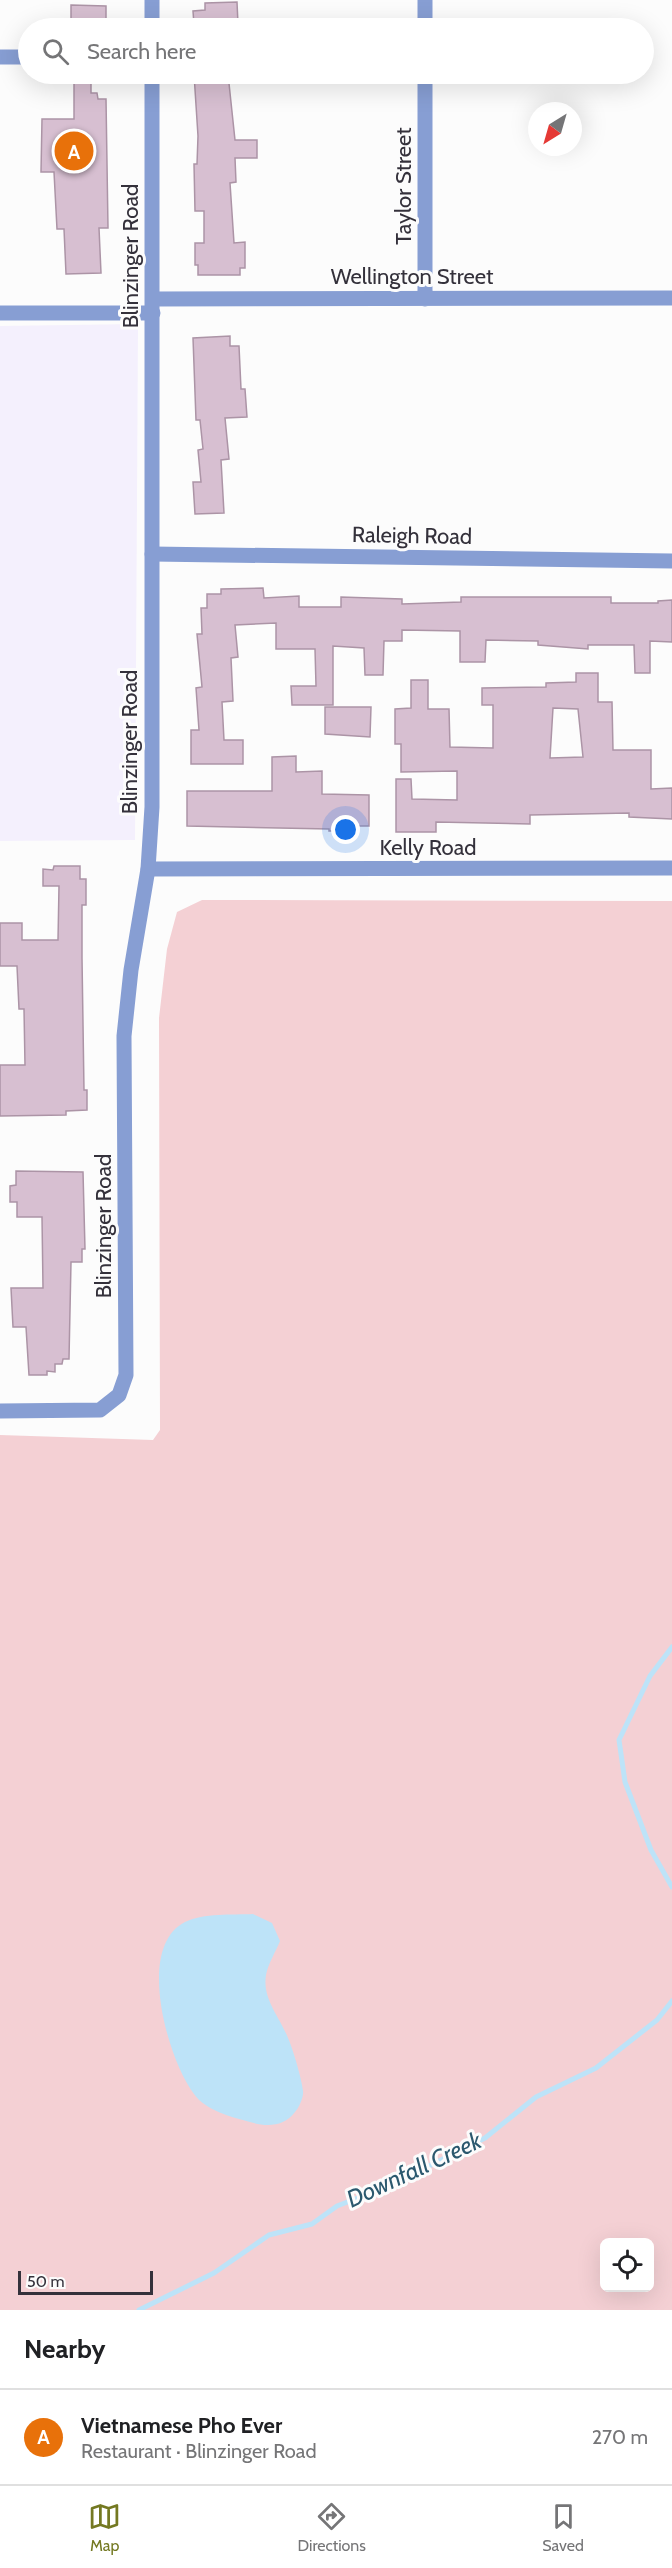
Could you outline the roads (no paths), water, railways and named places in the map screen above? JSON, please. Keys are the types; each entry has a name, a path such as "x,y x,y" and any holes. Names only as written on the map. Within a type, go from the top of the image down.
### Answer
{"street":[{"path":"152,0 152,18"},
{"path":"425,18 426,0"},
{"path":"0,57 18,57"},
{"name":"Blinzinger Road","path":"0,1411 94,1411 111,1403 123,1389 126,1375 124,1036 130,970 148,869 152,807 152,84"},
{"name":"Taylor Street","path":"425,84 425,298"},
{"name":"Wellington Street","path":"0,313 425,298 672,298"},
{"name":"Raleigh Road","path":"152,554 672,561"},
{"name":"Kelly Road","path":"148,869 672,868"}],"water":[{"path":"253,1914 272,1923 280,1941 270,1962 265,1984 272,2008 290,2043 303,2091 301,2102 291,2117 286,2121 268,2125 256,2124 212,2109 194,2094 184,2078 167,2031 161,2005 159,1978 162,1955 170,1935 185,1922 218,1915"}],"waterway":[{"name":"Downfall Creek","path":"672,1647 650,1676 619,1740 625,1782 651,1850 672,1887"},
{"name":"Downfall Creek","path":"139,2310 214,2273 269,2235 312,2224 337,2206 389,2186 485,2138 536,2097 596,2068 657,2020 672,2001"}],"place":[{"name":"Vietnamese Pho Ever","path":"74,151"}]}
